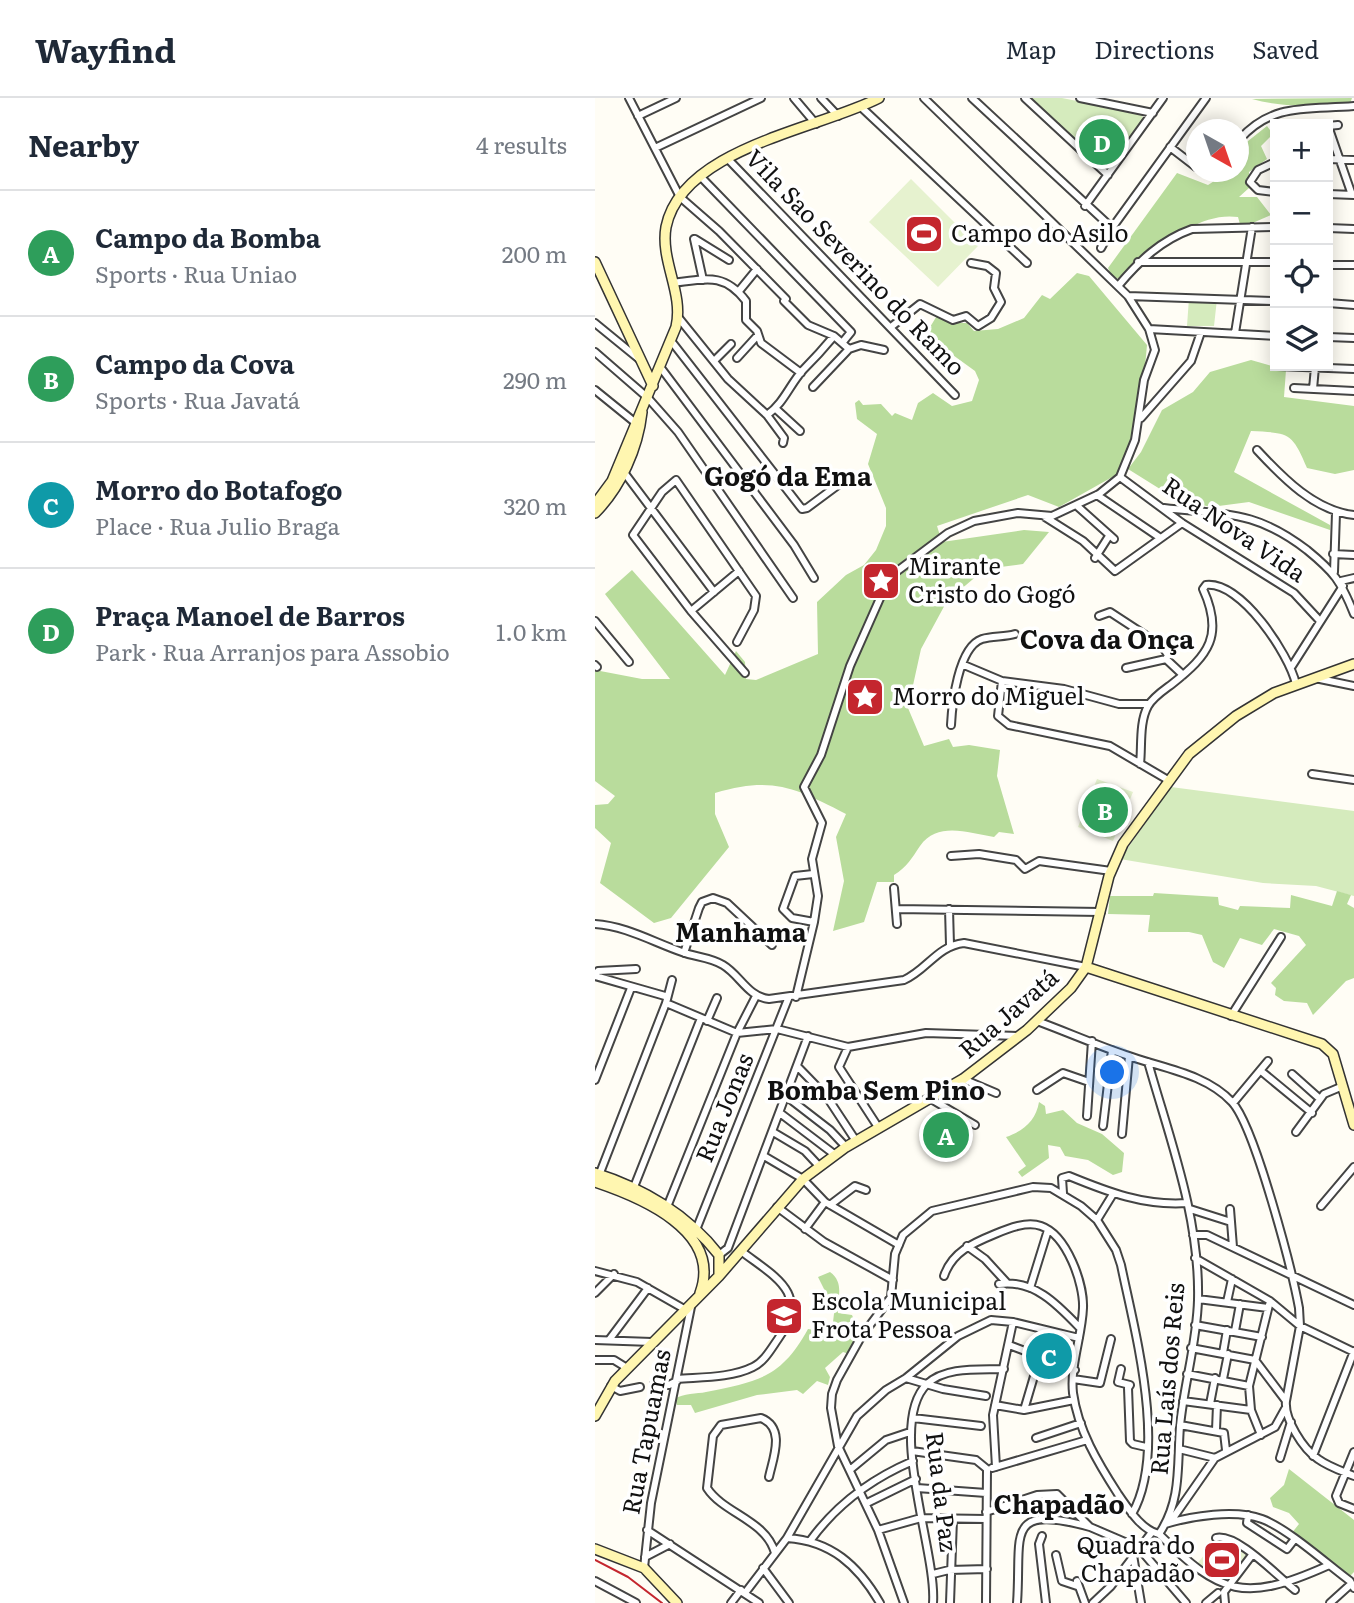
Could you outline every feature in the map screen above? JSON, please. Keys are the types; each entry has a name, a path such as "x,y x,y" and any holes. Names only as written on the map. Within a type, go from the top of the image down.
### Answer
{"street":[{"path":"629,98 680,197 757,269 808,325 834,336 849,349"},
{"path":"638,116 676,98"},
{"path":"655,148 761,98"},
{"path":"793,98 816,124"},
{"path":"821,98 838,116"},
{"path":"596,508 616,488 621,468 671,342 678,317 666,250 666,232 680,197 700,176 727,159 879,98"},
{"path":"923,98 1128,296 1149,329 1155,349 1144,380 1141,418 1120,477 1097,495 1045,517"},
{"path":"972,98 1035,163 1112,228"},
{"path":"1025,98 1108,176"},
{"path":"1080,98 1153,113"},
{"path":"1085,206 1163,98"},
{"path":"1101,248 1112,228 1206,98"},
{"path":"861,107 1027,263"},
{"path":"1249,130 1258,122 1283,110 1354,107"},
{"path":"1333,126 1338,125"},
{"path":"1333,139 1353,195 1333,194"},
{"path":"1170,147 1186,159"},
{"name":"Vila Sao Severino do Ramo","path":"727,159 955,395"},
{"path":"1333,159 1354,160"},
{"path":"1270,164 1258,170 1250,182 1258,190 1270,191"},
{"path":"700,176 851,332 842,343"},
{"path":"1235,333 1251,227"},
{"path":"1118,286 1138,262 1158,246 1192,229 1270,227"},
{"path":"1333,228 1354,229"},
{"path":"703,280 694,239 729,260"},
{"path":"595,262 653,386"},
{"path":"1138,262 1270,262"},
{"path":"891,327 920,303 953,320 966,316 978,326 984,325 1001,302 994,288 996,273 987,266 971,263"},
{"path":"1333,265 1354,265"},
{"path":"739,291 757,269"},
{"path":"673,283 722,280 739,291 748,304 746,320 761,343 801,373"},
{"path":"1128,296 1270,301"},
{"path":"1333,303 1354,305"},
{"path":"678,317 742,393 768,415 784,438 783,443"},
{"path":"595,323 644,362"},
{"path":"1149,329 1270,336"},
{"path":"1141,418 1191,361 1201,332"},
{"path":"737,358 758,335"},
{"path":"768,415 776,409 801,373 834,336"},
{"path":"1333,337 1354,338"},
{"path":"671,342 801,509 807,508 838,485"},
{"path":"714,361 731,344"},
{"path":"813,387 849,349 861,345 884,350"},
{"path":"595,352 648,398 678,432 793,598"},
{"path":"661,368 794,545 814,578"},
{"path":"1333,368 1354,369"},
{"path":"1313,389 1315,371"},
{"path":"1294,388 1354,391"},
{"path":"595,390 637,424"},
{"path":"776,409 800,430"},
{"path":"1257,450 1281,476 1336,513 1354,514"},
{"path":"621,468 714,592"},
{"name":"Rua Nova Vida","path":"1120,477 1182,523 1294,593 1320,621"},
{"path":"737,642 754,610 756,596 676,480 662,492 633,535 691,611 745,673"},
{"path":"1097,495 1159,537"},
{"path":"1076,505 1112,538 1096,556"},
{"path":"1162,508 1260,520 1286,534 1334,572 1354,614"},
{"path":"796,997 814,922 818,896 813,859 822,829 820,813 804,788 821,755 850,666 885,587 896,572 948,533 974,521 1018,513 1045,517 1115,571 1182,523"},
{"path":"1334,572 1336,513"},
{"path":"1333,554 1354,555"},
{"path":"691,611 739,571"},
{"path":"1292,666 1342,584 1354,578"},
{"path":"1140,764 1144,716 1149,704 1202,656 1213,636 1213,614 1203,589 1210,584 1237,598 1256,615 1292,666 1296,684"},
{"path":"1099,616 1110,612 1162,646 1168,656 1166,659"},
{"path":"595,621 629,663"},
{"path":"951,725 955,683 978,641 1015,634"},
{"path":"1166,659 1183,675"},
{"path":"1126,668 1166,659"},
{"path":"964,664 1002,681 1064,689 1119,704 1149,704"},
{"name":"Rua Javatá","path":"595,1416 611,1387 627,1368 719,1276 803,1179 834,1154 963,1079 1037,1021 1071,988 1086,967 1111,871 1123,844 1168,780 1203,740 1264,699 1311,678 1354,664"},
{"path":"1311,678 1354,686"},
{"path":"1002,681 998,716 1009,725 1094,740 1110,746 1168,780"},
{"path":"1312,774 1354,780"},
{"path":"951,856 979,854 1016,860 1025,869 1039,861 1111,871"},
{"path":"813,874 795,876 783,909 792,918 814,922"},
{"path":"894,888 897,924"},
{"path":"684,953 702,902 713,898 727,903 772,945"},
{"path":"896,909 1101,912"},
{"path":"949,909 950,945"},
{"path":"595,924 621,928 725,966 756,996 788,999 904,980 950,945 981,945 1086,967 1322,1044 1333,1054 1348,1091 1354,1125"},
{"path":"1231,1016 1281,937"},
{"path":"636,969 598,971 595,976 666,1000 737,1033 777,1029 848,1047 926,1032 1019,1036"},
{"path":"596,1179 672,981"},
{"path":"595,1080 631,988"},
{"path":"667,1207 737,1033 756,996"},
{"path":"634,1187 704,1019 717,998"},
{"name":"Rua Jonas","path":"696,1230 788,999"},
{"path":"1037,1021 1201,1081 1233,1102 1246,1123 1291,1275 1300,1325 1280,1422 1261,1435 1226,1450 1215,1458 1167,1523"},
{"path":"704,1276 719,1276 719,1256 728,1248 808,1036"},
{"path":"1087,1116 1092,1041"},
{"path":"848,1047 839,1067 878,1127"},
{"path":"1103,1126 1112,1050"},
{"path":"1122,1134 1129,1056"},
{"path":"1233,1102 1268,1061"},
{"name":"Rua Laís dos Reis","path":"1093,1603 1111,1586 1139,1548 1167,1523 1175,1500 1183,1401 1198,1299 1189,1206 1148,1062"},
{"path":"797,1066 827,1097 856,1141"},
{"path":"1261,1070 1312,1113"},
{"path":"1037,1090 1063,1073 1089,1082"},
{"path":"1292,1074 1320,1099"},
{"path":"963,1079 996,1093"},
{"path":"1296,1132 1328,1091 1348,1091"},
{"path":"786,1096 846,1147"},
{"path":"931,1098 975,1125"},
{"path":"780,1114 834,1154"},
{"path":"773,1132 805,1151 819,1166"},
{"path":"764,1156 803,1179 828,1203 898,1245"},
{"path":"1321,1206 1354,1167"},
{"path":"1063,1194 1062,1178 1069,1176 1113,1194 1189,1206 1231,1222"},
{"path":"595,1271 614,1274 692,1304 704,1276 696,1230 667,1207 634,1187 596,1179"},
{"path":"596,1179 655,1208 719,1256 738,1254 787,1289 791,1299 790,1320 764,1358 751,1368 658,1384"},
{"path":"805,1229 828,1203 855,1185 866,1190"},
{"path":"904,1603 867,1503 838,1446 832,1394 861,1337 891,1297 898,1245 902,1235 932,1211 1033,1187 1052,1188 1097,1220 1116,1250 1146,1386 1144,1486 1132,1514"},
{"path":"1097,1220 1113,1194"},
{"path":"777,1206 805,1229 852,1259 894,1280"},
{"path":"1230,1209 1233,1247"},
{"path":"944,1276 949,1265 967,1246 1020,1225 1035,1225 1048,1230 1061,1244 1079,1281 1084,1310 1073,1379 1075,1401 1087,1440 1132,1514 1227,1600"},
{"path":"1030,1288 1048,1230"},
{"path":"1193,1235 1207,1235 1354,1305"},
{"path":"967,1246 985,1259 1003,1283 1045,1294 1080,1328"},
{"path":"1195,1258 1232,1279 1300,1325 1354,1352 1313,1456"},
{"path":"595,1293 614,1274"},
{"path":"1227,1302 1232,1279"},
{"path":"609,1340 648,1288"},
{"path":"1198,1299 1269,1304"},
{"name":"Rua Tapuamas","path":"644,1568 647,1530 692,1304"},
{"path":"1223,1379 1225,1354 1240,1304"},
{"path":"1261,1435 1251,1410 1249,1386 1269,1304"},
{"path":"731,1603 786,1538 838,1446 857,1416 869,1404 971,1328 991,1320 1013,1322 1079,1338"},
{"path":"996,1467 992,1427 1013,1322"},
{"path":"1195,1325 1262,1336"},
{"path":"1073,1379 1100,1383 1111,1339"},
{"path":"595,1340 652,1342"},
{"path":"1009,1345 1075,1370"},
{"path":"1191,1348 1255,1360 1285,1405 1291,1422 1313,1456 1354,1476"},
{"path":"1024,1410 1040,1356"},
{"path":"595,1360 614,1360 627,1368"},
{"path":"926,1385 957,1371 1004,1369"},
{"path":"1121,1369 1118,1382 1131,1385 1128,1388 1130,1441 1146,1447"},
{"path":"1187,1374 1249,1386"},
{"path":"907,1378 926,1385 986,1396"},
{"path":"1215,1378 1213,1405 1216,1430"},
{"name":"Rua da Paz","path":"926,1385 913,1418 911,1432 921,1518 933,1574 933,1603"},
{"path":"611,1387 620,1391 640,1387"},
{"path":"995,1405 1024,1410 1075,1401"},
{"path":"1183,1401 1251,1410"},
{"path":"769,1478 776,1446 776,1430 772,1424 761,1418 721,1425 713,1436 707,1488 714,1497 765,1535 775,1553"},
{"path":"913,1418 981,1426"},
{"path":"1279,1458 1291,1422"},
{"path":"1036,1438 1081,1423"},
{"path":"1181,1425 1226,1434 1226,1450"},
{"path":"851,1469 886,1440 911,1432"},
{"path":"987,1469 1087,1440"},
{"path":"1179,1449 1215,1458"},
{"path":"912,1451 976,1460 987,1469"},
{"path":"1354,1452 1336,1496 1337,1502 1354,1509"},
{"path":"810,1541 828,1518 861,1490 913,1461"},
{"path":"986,1603 987,1469"},
{"path":"867,1503 916,1479"},
{"path":"917,1488 986,1493"},
{"path":"878,1530 921,1518 953,1520 986,1516 1049,1493 1065,1499 1090,1527"},
{"path":"1167,1523 1248,1515 1268,1521 1353,1586 1330,1603"},
{"path":"1248,1515 1247,1522 1287,1549 1294,1540"},
{"path":"1017,1603 1020,1542 1025,1524 1045,1517 1090,1527 1139,1548 1186,1603"},
{"path":"950,1603 949,1570 953,1520"},
{"path":"647,1530 759,1603"},
{"path":"1042,1536 1039,1544 1046,1603"},
{"path":"1216,1538 1227,1537 1252,1555 1292,1592 1327,1566"},
{"path":"786,1538 810,1541 840,1554 857,1570 880,1603"},
{"path":"645,1558 670,1544"},
{"path":"595,1549 644,1568 677,1603"},
{"path":"1056,1555 1062,1581 1077,1584 1084,1603"},
{"path":"1133,1555 1141,1603"},
{"path":"1227,1600 1224,1592 1252,1555"},
{"path":"763,1568 789,1603"},
{"path":"933,1574 949,1570 986,1569"},
{"path":"595,1581 636,1603"},
{"path":"1206,1603 1218,1593"}],"green space":[{"path":"1030,98 1062,98 1142,114 1143,119 1110,166 1104,167"},
{"path":"1352,98 1350,104 1313,106 1276,104 1252,99"},
{"path":"1267,126 1270,130 1270,137 1261,146 1267,159 1249,172 1249,140"},
{"path":"1177,173 1186,176 1186,182 1208,185 1213,182 1249,182 1249,188 1239,197 1257,197 1270,215 1241,228 1238,217 1207,220 1176,235 1124,279 1113,278 1108,268"},
{"name":"Campo do Asilo","path":"911,179 978,246 938,287 869,222"},
{"path":"1077,273 1089,276 1147,345 1141,410 1123,471 1059,507 1028,495 937,526 942,542 1024,530 1049,532 1023,564 985,569 947,601 921,649 908,708 924,746 949,739 953,747 969,745 1000,750 997,776 1014,834 999,832 994,837 964,831 935,833 927,838 906,865 894,875 894,882 877,882 864,922 833,931 844,881 836,837 846,814 812,797 783,787 753,785 735,788 715,793 715,814 729,847 671,918 654,923 600,883 611,843 595,828 595,805 608,804 615,796 595,781 595,670 642,679 670,679 605,594 632,570 725,675 736,651 745,662 746,679 756,680 818,654 817,602 846,575 864,565 876,550 886,526 886,508 868,464 877,434 857,419 855,403 859,400 863,405 881,404 892,416 895,413 912,420 918,403 933,393 952,406 972,401 979,380 975,371 928,337 927,332 938,314 952,323 967,323 974,331 998,329 1024,318 1042,295 1050,299"},
{"path":"1189,298 1217,299 1214,326 1187,326"},
{"path":"1251,360 1270,365 1270,371 1286,371 1284,397 1354,406 1354,470 1335,474 1307,468 1297,447 1288,437 1251,431 1234,472 1330,525 1330,530 1249,502 1211,507 1176,499 1128,469 1141,452 1162,410 1193,392 1210,372"},
{"path":"1097,779 1133,792 1113,841 1078,827"},
{"path":"1171,787 1354,811 1354,896 1316,886 1263,883 1120,859"},
{"path":"1337,891 1351,895 1347,904 1354,908 1354,978 1346,981 1313,1015 1307,1003 1284,1001 1275,995 1276,988 1271,983 1306,945 1299,936 1274,929 1262,945 1240,938 1224,968 1213,962 1202,935 1189,932 1148,932 1150,915 1108,914 1110,896 1153,896 1154,893 1218,897 1219,905 1238,910 1240,906 1290,908 1291,895 1332,906"},
{"path":"1039,1102 1045,1106 1046,1114 1063,1110 1077,1123 1102,1134 1124,1153 1122,1172 1113,1175 1088,1160 1065,1156 1060,1147 1048,1145 1049,1158 1022,1177 1018,1172 1026,1166 1006,1137 1028,1124"},
{"path":"959,1116 969,1133 932,1154 923,1138"},
{"path":"830,1272 839,1286 838,1313 852,1315 859,1332 849,1354 843,1352 825,1368 830,1377 828,1385 817,1381 803,1394 797,1390 757,1395 695,1413 691,1405 677,1405 675,1399 682,1396 741,1384 767,1375 788,1358 808,1329 829,1332 836,1297 828,1297 818,1277"},
{"path":"1289,1469 1354,1520 1354,1572 1348,1578 1291,1534 1299,1524 1289,1513 1273,1507 1270,1498 1284,1485"},
{"name":"Quadra do Chapadão","path":"1219,1536 1246,1555 1223,1584 1197,1564"}],"railway":[{"path":"595,1560 628,1577 662,1603"}],"place":[{"name":"Praça Manoel de Barros","path":"1102,142"},
{"name":"Campo do Asilo","path":"924,234"},
{"name":"Mirante Cristo do Gogó","path":"881,581"},
{"name":"Morro do Miguel","path":"865,697"},
{"name":"Campo da Cova","path":"1105,810"},
{"name":"Campo da Bomba","path":"946,1135"},
{"name":"Escola Municipal Frota Pessoa","path":"784,1316"},
{"name":"Morro do Botafogo","path":"1049,1356"},
{"name":"Quadra do Chapadão","path":"1222,1560"}],"district":[{"name":"Gogó da Ema","path":"788,477"},
{"name":"Cova da Onça","path":"1107,640"},
{"name":"Manhama","path":"741,933"},
{"name":"Bomba Sem Pino","path":"876,1091"},
{"name":"Chapadão","path":"1059,1505"}]}
